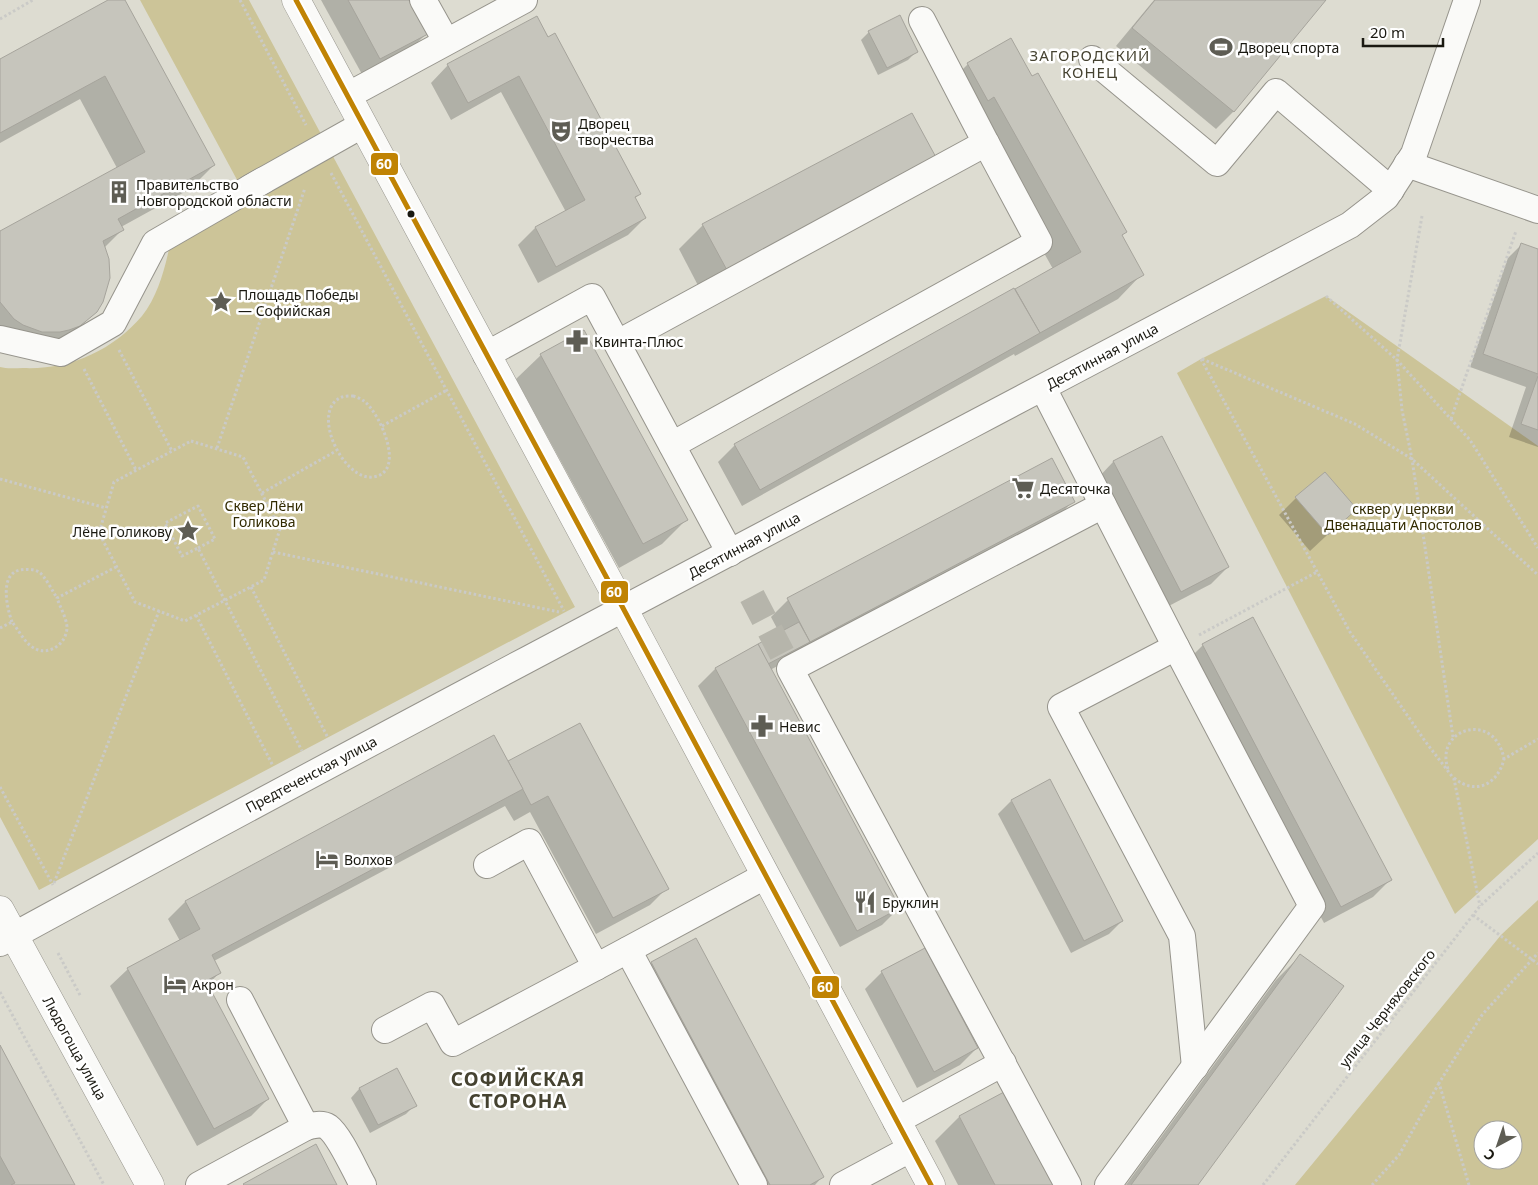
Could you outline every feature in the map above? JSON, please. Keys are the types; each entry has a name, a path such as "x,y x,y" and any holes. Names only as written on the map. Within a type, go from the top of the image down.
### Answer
{"main road":[{"path":"296,0 931,1185"},
{"name":"Людогоща улица","path":"0,910 7,939 150,1185"}],"street":[{"path":"424,0 446,42"},
{"path":"348,96 524,0"},
{"name":"Десятинная улица","path":"623,608 1350,225 1386,197 1414,154 1467,0"},
{"path":"672,445 1039,242 922,20"},
{"path":"1092,59 1217,162 1276,92 1391,190"},
{"path":"0,339 61,353 107,327 113,323 155,243 362,125"},
{"path":"618,343 986,143"},
{"path":"1407,164 1532,207"},
{"path":"486,356 592,297 730,553"},
{"path":"1043,388 1312,906 1108,1185"},
{"path":"1068,1185 790,670 1103,505"},
{"name":"Предтеченская улица","path":"7,939 623,608"},
{"path":"1176,647 1061,707 1182,936 1195,1067"},
{"path":"487,865 529,842 596,967"},
{"path":"385,1030 432,1005 453,1043 765,876"},
{"path":"628,950 754,1185"},
{"path":"240,1000 306,1127"},
{"path":"896,1121 1003,1063"},
{"path":"199,1185 306,1127 317,1124 328,1126 336,1135 362,1185"},
{"path":"844,1185 912,1148"}],"path":[{"path":"0,18 33,0"},
{"path":"240,0 564,613 273,552"},
{"path":"217,448 319,149"},
{"path":"1451,419 1532,207"},
{"path":"1422,216 1397,360 1402,410 1412,459 1453,737 1446,753 1446,763 1449,772 1462,784 1480,786 1489,783 1496,777 1502,768 1504,759 1502,749 1490,733 1471,729 1453,737"},
{"path":"1326,296 1397,360 1470,440 1538,548"},
{"path":"107,327 172,451"},
{"path":"72,347 136,470"},
{"path":"1480,906 1454,778 1420,733 1350,632 1201,358 1355,424 1412,459 1538,575"},
{"path":"382,426 447,390"},
{"path":"353,396 365,402 382,426 390,457 388,467 379,477 368,478 355,473 336,451 328,425 330,407 341,397 353,396"},
{"path":"191,441 217,448 243,457 280,529 264,580 185,621 135,602 99,533 114,482 191,441"},
{"path":"262,493 336,451"},
{"path":"0,479 106,508"},
{"path":"198,506 215,539 198,548 182,556 165,523 198,506"},
{"path":"198,548 302,752"},
{"path":"57,598 116,567"},
{"path":"27,568 40,572 57,598 67,627 64,639 55,649 44,651 31,647 12,622 2,593 5,580 14,570 27,568"},
{"path":"1176,647 1317,572"},
{"path":"251,587 339,759"},
{"path":"0,787 54,885 159,611"},
{"path":"196,615 284,789"},
{"path":"0,628 12,622"},
{"path":"1504,759 1538,739"},
{"name":"улица Черняховского","path":"1263,1185 1480,906 1538,853"},
{"path":"1473,915 1538,964"},
{"path":"1372,1185 1399,1154 1439,1083 1482,1015 1538,953"},
{"path":"0,992 104,1185"},
{"path":"1439,1083 1469,1185"}],"green space":[{"name":"Сквер Лёни Голикова","path":"140,0 249,0 575,607 39,890 0,817 0,367 40,368 57,366 88,356 117,339 142,316 152,301 169,249 249,202"},
{"name":"сквер у церкви Двенадцати Апостолов","path":"1326,296 1538,446 1538,839 1455,914 1177,373"},
{"path":"1538,900 1538,1185 1295,1185 1501,935"}],"building":[{"name":"Правительство Новгородской области","path":"108,0 125,0 215,165 118,219 124,230 103,241 109,259 110,278 103,302 97,312 80,326 69,330 42,332 23,325 14,319 0,302 0,231 145,152 105,76 0,133 0,59"},
{"path":"348,0 409,0 428,34 380,59"},
{"name":"Дворец спорта","path":"1155,0 1326,0 1234,112 1132,28"},
{"path":"900,15 918,52 887,68 868,31"},
{"path":"537,16 548,37 555,33 641,194 635,197 646,218 556,267 535,227 585,200 519,76 468,103 447,64"},
{"path":"1011,38 1032,76 1038,73 1127,232 1122,235 1144,275 1040,333 1015,289 1081,252 994,97 988,101 967,63"},
{"path":"912,113 938,161 728,272 702,224"},
{"path":"1521,243 1538,249 1538,374 1483,354"},
{"path":"1014,288 1040,333 760,490 734,444"},
{"path":"584,330 688,520 643,544 540,354"},
{"path":"1538,376 1538,430 1521,424"},
{"path":"1162,436 1229,567 1181,592 1113,461"},
{"path":"1052,458 1075,502 810,642 787,598"},
{"path":"1325,472 1357,509 1328,535 1295,497"},
{"path":"1253,617 1392,880 1341,907 1202,644"},
{"path":"799,622 810,642 768,664 758,644"},
{"path":"758,644 900,908 857,931 715,668"},
{"path":"580,723 669,889 613,918 548,796 531,805 508,761"},
{"path":"494,735 523,789 212,955 221,973 206,981 269,1099 214,1129 127,968 200,929 185,901"},
{"path":"1050,779 1123,921 1084,941 1011,800"},
{"path":"696,938 824,1177 810,1185 770,1185 651,962"},
{"path":"925,948 978,1048 934,1072 881,971"},
{"path":"1300,954 1344,986 1198,1185 1131,1185"},
{"path":"0,1045 75,1185 11,1185 15,1183 0,1156"},
{"path":"397,1068 417,1106 378,1125 359,1088"},
{"path":"1004,1092 1054,1185 995,1185 959,1116"},
{"path":"316,1144 337,1185 243,1184"}],"tunnel":[{"path":"752,596 790,669"}],"transit line":[{"name":"60","path":"296,0 931,1185"}],"place":[{"name":"Дворец спорта","path":"1221,47"},
{"name":"Дворец творчества","path":"561,131"},
{"name":"Правительство Новгородской области","path":"119,192"},
{"name":"Площадь Победы — Софийская","path":"221,302"},
{"name":"Квинта-Плюс","path":"577,341"},
{"name":"Десяточка","path":"1023,488"},
{"name":"Лёне Голикову","path":"188,531"},
{"name":"Невис","path":"762,726"},
{"name":"Волхов","path":"327,859"},
{"name":"Бруклин","path":"865,902"},
{"name":"Акрон","path":"175,984"}],"district":[{"name":"ЗАГОРОДСКИЙ КОНЕЦ","path":"1090,64"},
{"name":"СОФИЙСКАЯ СТОРОНА","path":"518,1090"}]}
